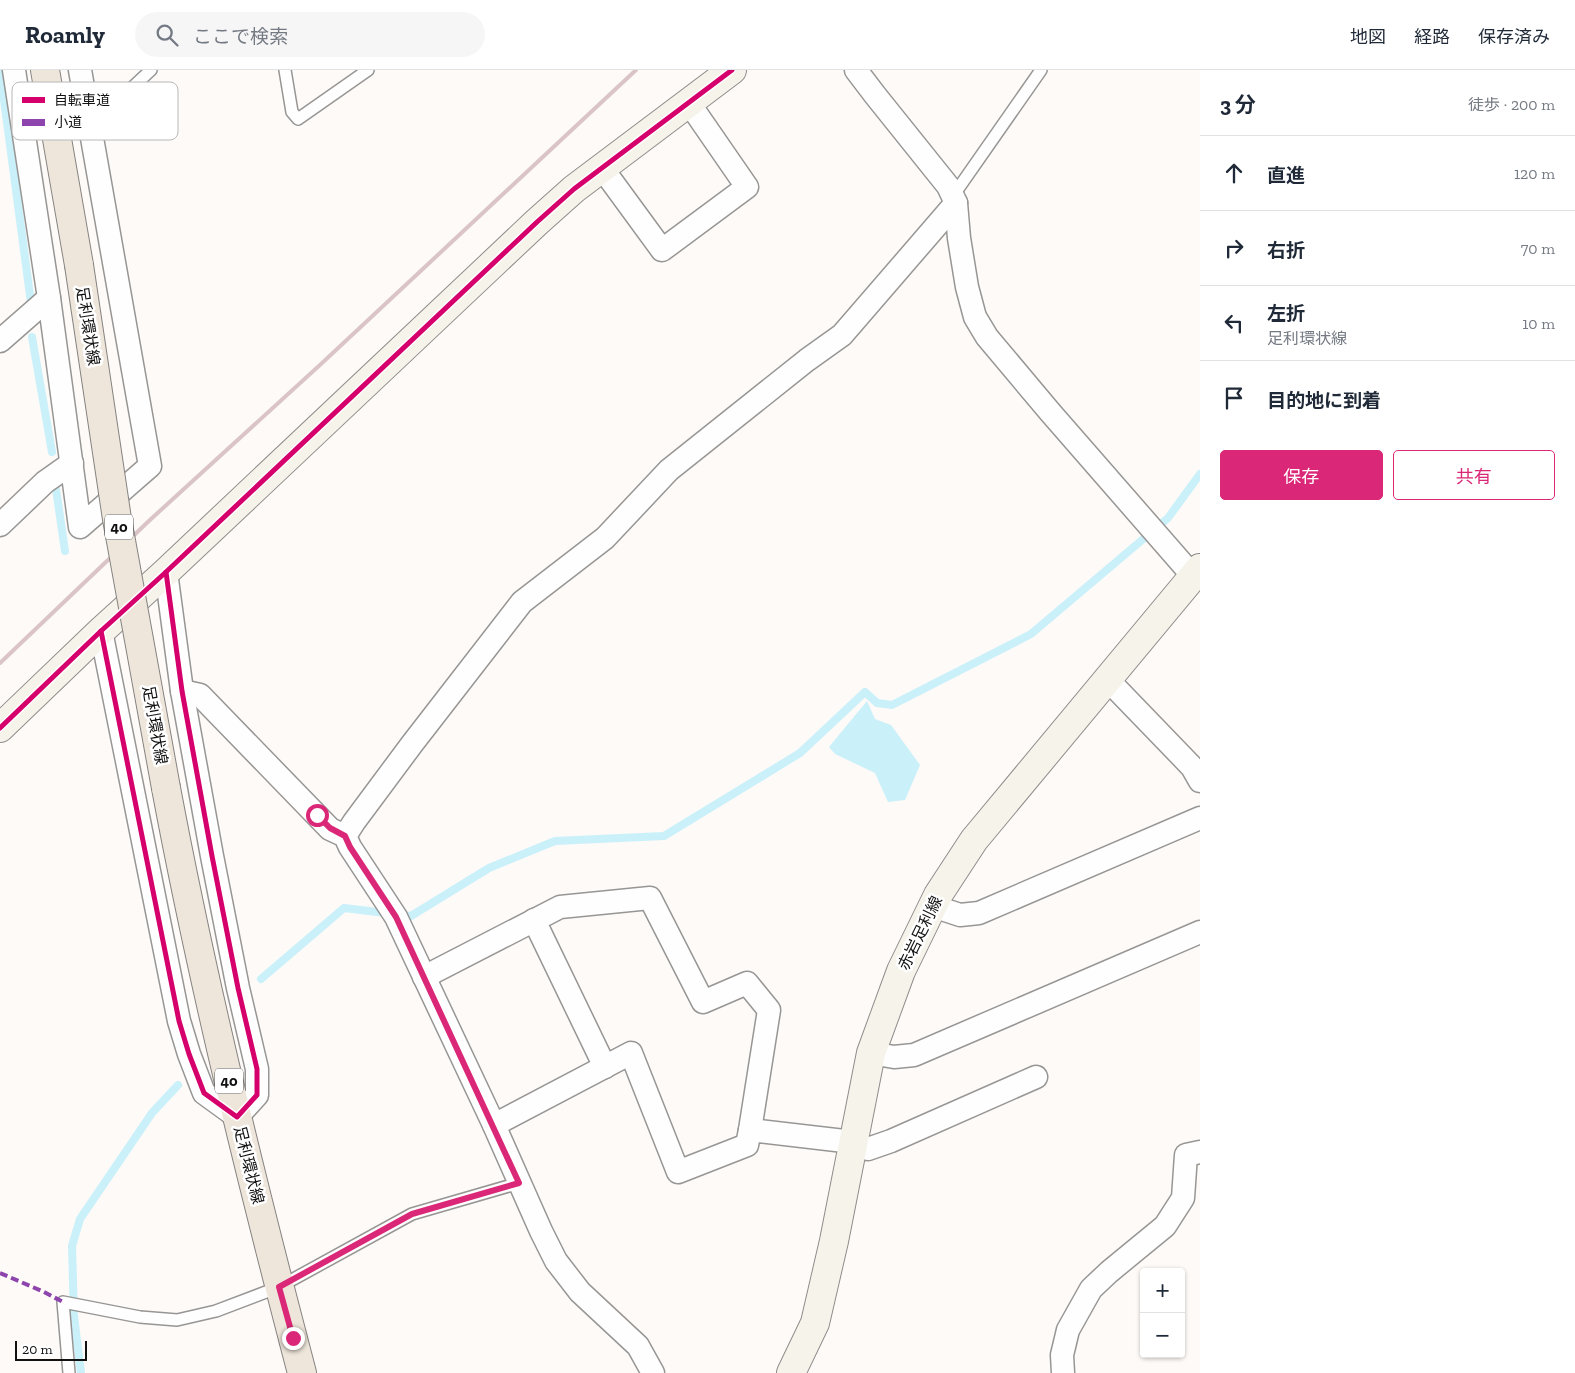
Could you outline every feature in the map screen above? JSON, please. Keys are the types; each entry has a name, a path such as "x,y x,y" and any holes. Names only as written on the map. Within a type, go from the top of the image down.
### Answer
{"main road":[{"name":"足利環状線","path":"57,140 79,265 117,519 166,788 198,945 237,1117 302,1373"}],"street":[{"path":"0,728 537,222 574,189 732,70"},
{"path":"856,70 948,186 954,200 967,288 975,317 987,337 1050,412 1197,572"},
{"path":"602,168 662,250 747,187 689,103"},
{"path":"25,140 49,298 80,527 150,466 93,140"},
{"path":"345,836 412,744 522,602 605,538 669,470 807,360 842,335 954,200"},
{"path":"0,341 49,298"},
{"path":"0,524 45,482 72,463"},
{"path":"101,631 179,1021 204,1093 237,1117 257,1096 257,1069 234,969 182,691 166,572"},
{"name":"赤岩足利線","path":"790,1373 815,1323 834,1241 871,1053 901,971 932,906 974,840 1197,572"},
{"path":"1108,680 1192,767 1200,781"},
{"path":"182,691 200,695 330,828 345,836 350,847 396,917 494,1125 540,1231 556,1261 580,1292 638,1346 653,1373"},
{"path":"932,906 960,915 979,912 1200,818"},
{"path":"424,976 560,907 650,898 703,1002 746,983 769,1010 746,1145 678,1172 631,1053 494,1125"},
{"path":"534,920 605,1067"},
{"path":"871,1053 894,1057 914,1055 1200,932"},
{"path":"750,1130 853,1142 868,1149 1036,1077"},
{"path":"1063,1373 1062,1355 1068,1330 1091,1289 1165,1226 1183,1198 1186,1154 1200,1152"}],"lane":[{"path":"138,82 151,70"},
{"path":"285,70 292,112 298,119 368,70"},
{"path":"954,200 1041,70"},
{"path":"69,1373 63,1302 140,1317 178,1320 216,1311 279,1287 412,1214 519,1183"}],"water":[{"path":"867,701 875,719 891,725 920,765 905,800 888,802 875,773 835,754 829,747"}],"waterway":[{"path":"0,70 31,303"},
{"path":"32,337 52,452"},
{"path":"261,979 344,908 411,916 489,868 555,841 664,836 800,753 865,692 877,703 892,705 1031,634 1168,518 1200,474"},
{"path":"56,489 65,551"},
{"path":"81,1373 74,1316 72,1246 80,1219 152,1113 178,1085"}],"railway":[{"path":"0,663 151,519 321,364 636,70"}],"marked path":[{"path":"0,1273 63,1302"}],"cycle path":[{"path":"0,728 537,222 574,189 732,70"},
{"path":"101,631 179,1021 204,1093 237,1117 257,1095 257,1069 238,988 212,856 182,691 166,572"}],"route":[{"path":"293,1338 279,1287 412,1214 519,1183 494,1125 396,917 350,847 345,836 330,828 317,815"}]}
